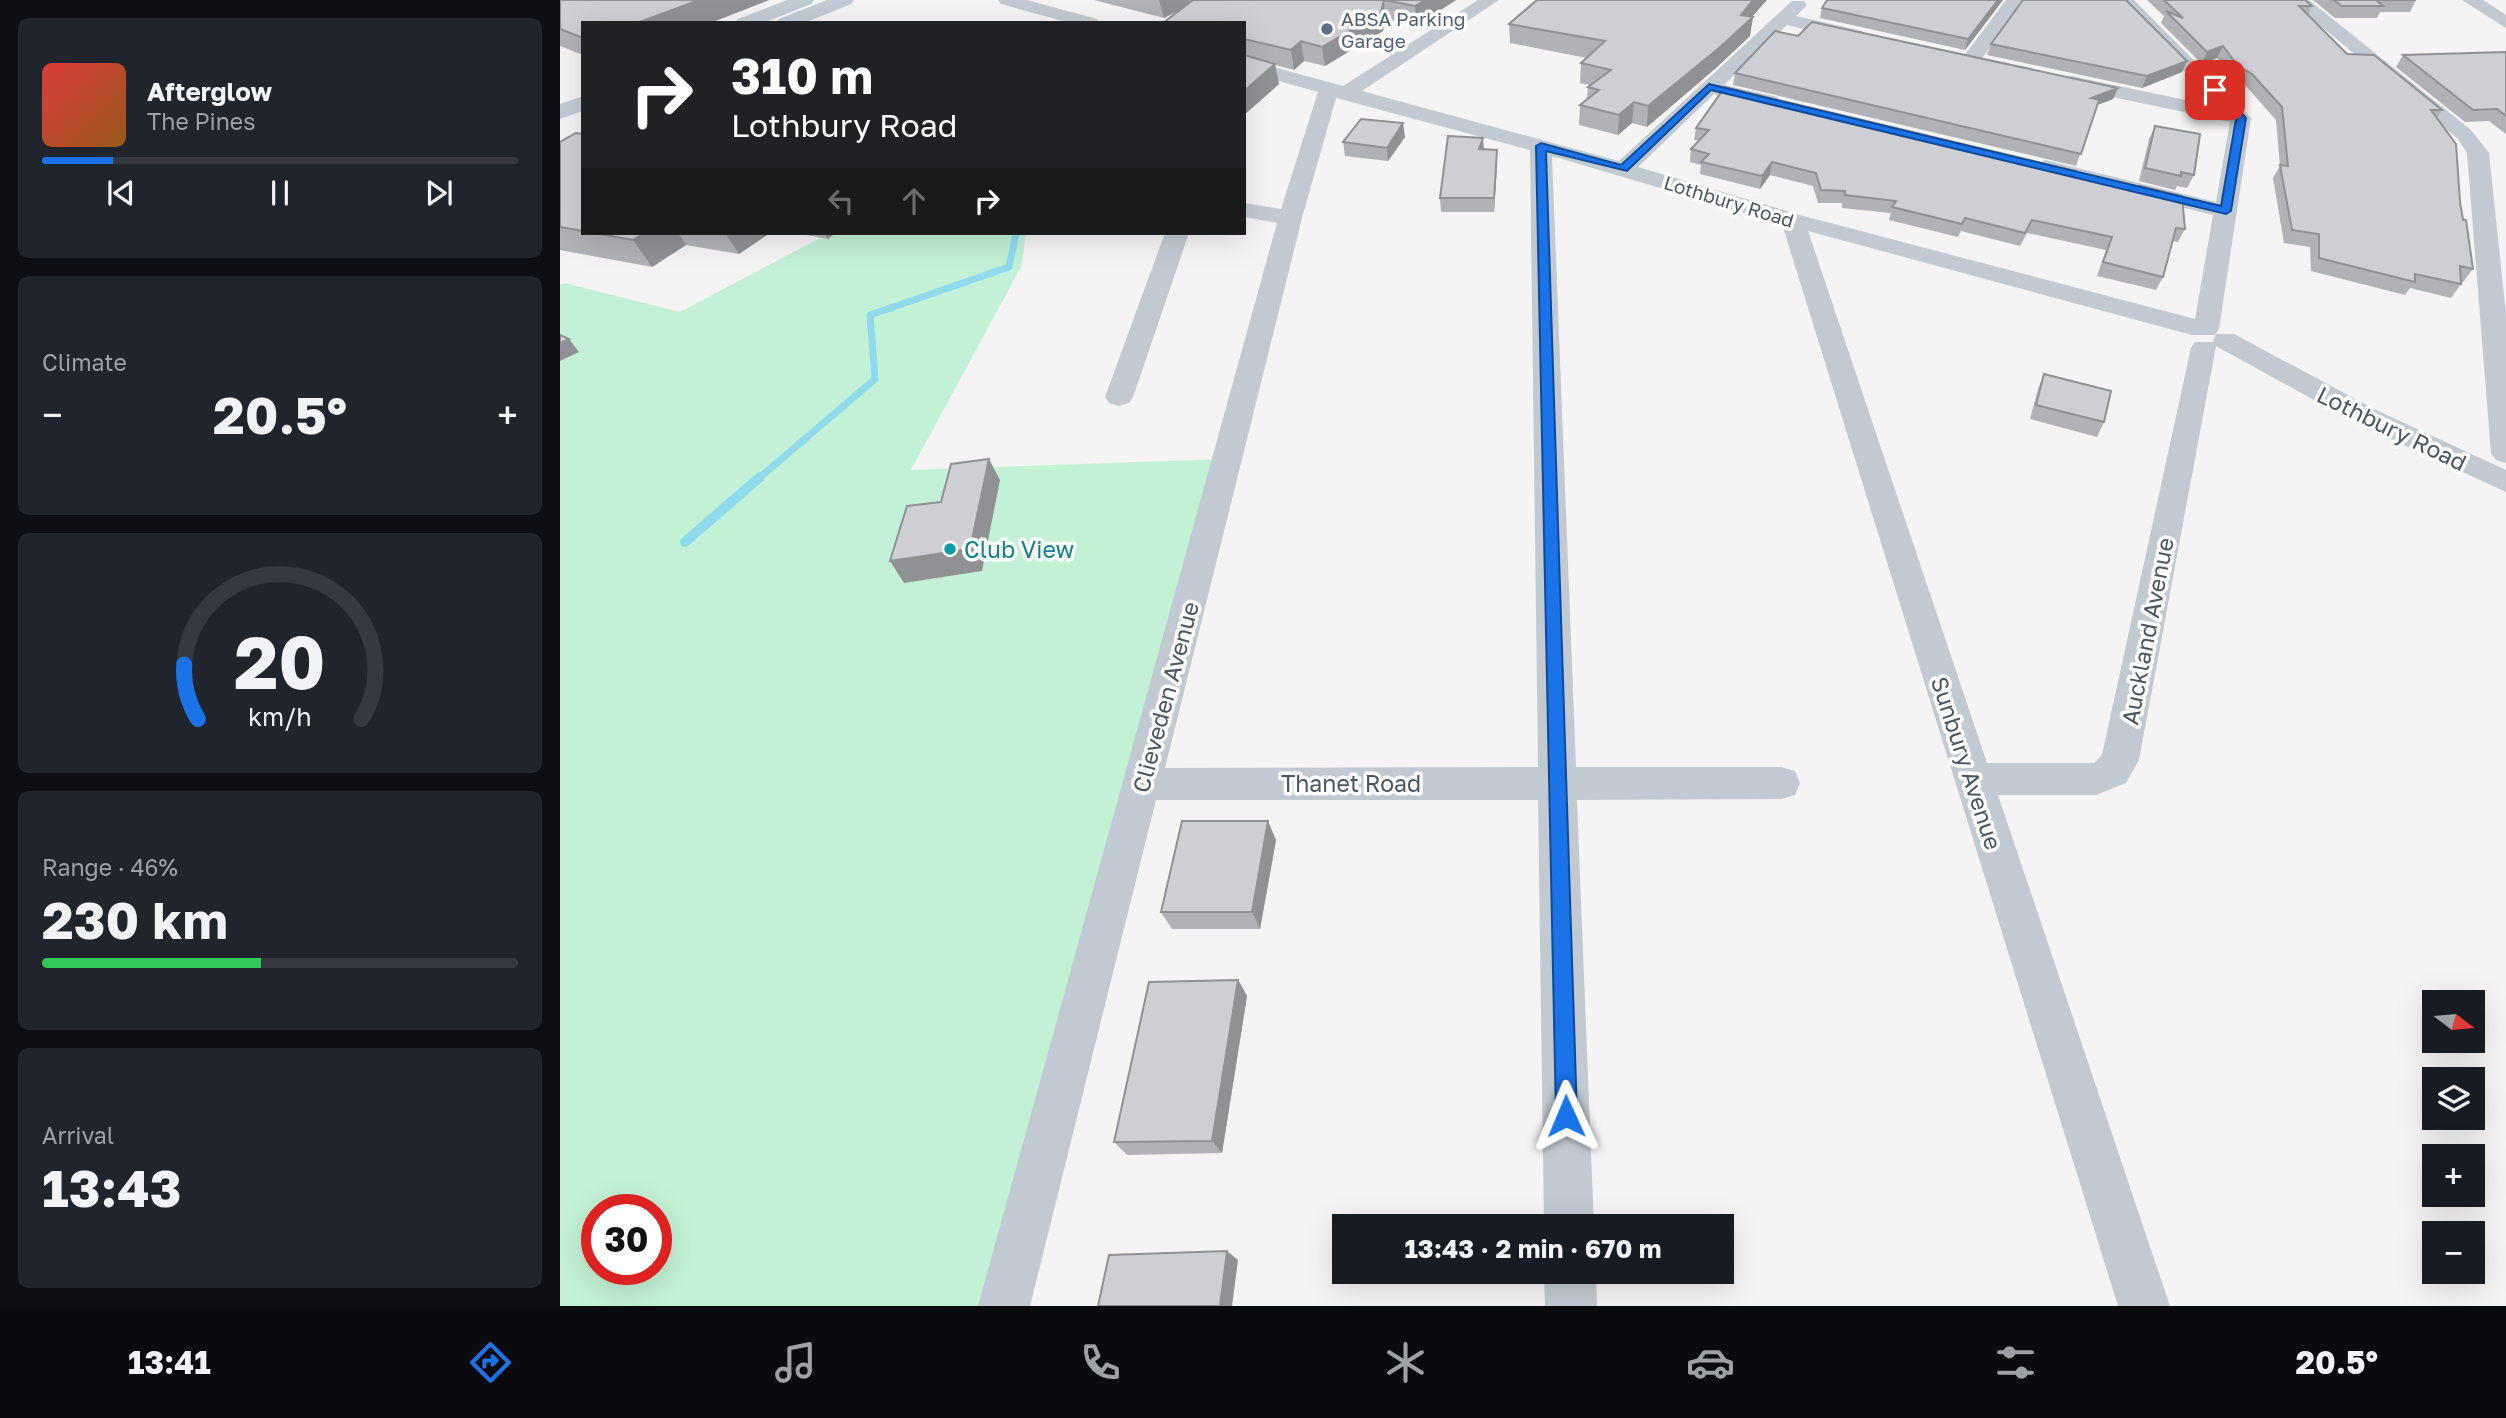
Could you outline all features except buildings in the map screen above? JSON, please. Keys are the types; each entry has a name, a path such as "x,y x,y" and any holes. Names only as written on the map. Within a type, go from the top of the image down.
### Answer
{"main road":[{"path":"750,21 804,0"},
{"path":"791,21 844,0"},
{"path":"560,94 581,87"},
{"path":"560,112 581,104"}],"street":[{"path":"1007,0 1084,21"},
{"path":"1336,91 1490,0"},
{"path":"1623,169 1804,0"},
{"path":"1998,66 1964,59 2015,0"},
{"path":"2124,0 2241,118"},
{"path":"2298,0 2474,143 2478,153 2487,234 2506,453"},
{"path":"2471,0 2506,23"},
{"path":"1783,19 1877,40"},
{"name":"Lothbury Road","path":"1246,66 1623,169 1792,220 2134,310 2207,338 2280,371 2439,452 2506,482"},
{"path":"2052,78 2241,118"},
{"path":"1709,87 1791,107"},
{"name":"Clieveden Avenue","path":"1004,1306 1290,218 1336,91"},
{"name":"Auckland Avenue","path":"1972,779 2096,779 2112,772 2120,760 2207,338 2241,118"},
{"path":"1541,146 1569,1214"},
{"path":"2022,162 2226,211"},
{"path":"1246,209 1290,218"},
{"name":"Sunbury Avenue","path":"1792,220 2144,1306"},
{"path":"1119,397 1176,235"},
{"path":"1559,783 1781,783"},
{"name":"Thanet Road","path":"1142,784 1559,783"},
{"path":"1570,1284 1571,1306"}],"green space":[{"path":"833,235 1026,235 1021,267 911,470 1227,459 1008,1306 560,1306 560,285 564,283 680,312 820,238 828,239"}],"waterway":[{"path":"758,479 875,379 870,315 1009,267 1016,235"},
{"path":"685,542 760,477"}],"place":[{"name":"ABSA Parking Garage","path":"1327,29"},
{"name":"Club View","path":"950,549"}],"route":[{"path":"1566,1116 1541,146 1623,169 1709,87 2226,211 2241,118 2215,90"}]}
